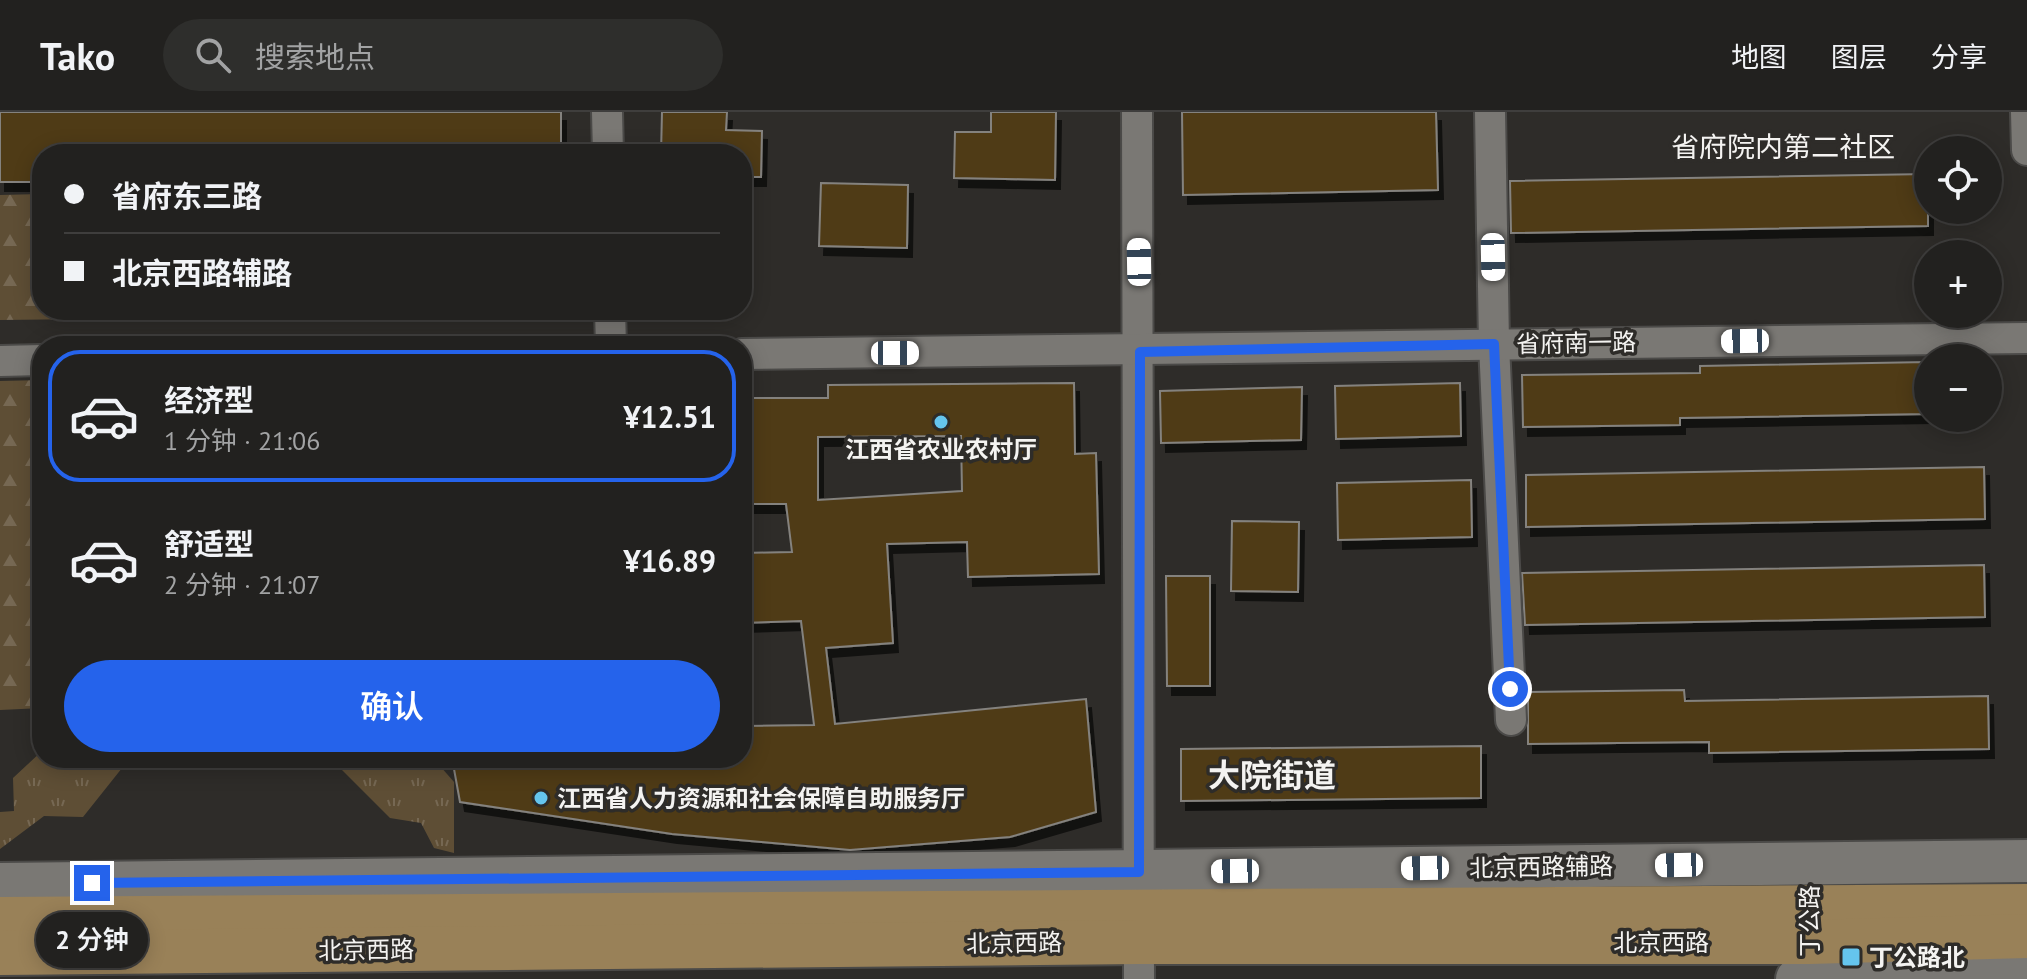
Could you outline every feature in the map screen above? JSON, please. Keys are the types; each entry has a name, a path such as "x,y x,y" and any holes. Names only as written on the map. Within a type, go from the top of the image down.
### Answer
{"main road":[{"name":"北京西路辅路","path":"0,884 1139,926 1809,864 2027,861"},
{"name":"丁公路","path":"1806,952 1809,864"},
{"name":"北京西路","path":"1806,952 2027,906"},
{"name":"北京西路","path":"0,919 1139,926 1806,952 2027,936"},
{"name":"北京西路","path":"0,953 1139,926"},
{"path":"1806,952 2027,977"}],"street":[{"path":"607,112 608,144"},
{"path":"1137,112 1140,352 1139,926"},
{"path":"1490,112 1494,344 1511,720"},
{"path":"2026,112 2027,150"},
{"name":"省府南一路","path":"752,354 1140,352 1494,344 2027,338"},
{"path":"0,361 32,360"}],"green space":[{"path":"32,194 32,320 0,320 0,195"},
{"path":"32,380 32,708 0,710 0,381"},
{"path":"32,760 32,768 122,768 83,817 44,816 0,849 0,812 14,811 13,778"},
{"path":"333,768 442,768 454,782 454,853 434,848 421,823 390,818 341,769"}],"building":[{"path":"0,112 561,112 561,144 32,144 32,182 0,182"},
{"path":"662,112 727,112 726,130 762,131 761,177 752,177 752,144 661,144"},
{"path":"991,112 1056,112 1055,180 954,178 955,132 991,132"},
{"path":"1182,112 1436,112 1438,190 1183,195"},
{"path":"1914,174 1914,224 1928,226 1511,233 1510,181"},
{"path":"821,183 908,185 907,248 819,246"},
{"path":"1914,362 1914,414 1680,418 1680,425 1523,427 1522,375 1700,373 1700,366"},
{"path":"1074,383 1075,454 1096,453 1099,574 968,577 967,542 887,544 893,643 826,648 835,724 1086,699 1096,812 1010,837 850,850 672,834 460,802 454,768 752,768 752,726 814,725 801,621 752,623 752,553 792,552 786,504 752,504 752,398 828,398 828,385","holes":["961,436 962,491 818,500 818,437"]},
{"path":"1460,383 1461,436 1336,439 1335,386"},
{"path":"1302,387 1301,440 1161,443 1160,391"},
{"path":"1984,467 1985,519 1526,527 1526,475"},
{"path":"1471,480 1472,537 1338,540 1337,483"},
{"path":"1232,521 1299,522 1298,592 1231,591"},
{"path":"1984,565 1985,617 1525,625 1522,573"},
{"path":"1166,576 1210,576 1210,686 1167,686"},
{"path":"1684,690 1685,701 1988,696 1989,749 1709,753 1709,742 1528,744 1528,692"},
{"path":"1481,746 1481,798 1181,801 1181,749"}],"place":[{"name":"江西省农业农村厅","path":"941,422"},
{"name":"江西省人力资源和社会保障自助服务厅","path":"541,798"},
{"name":"丁公路北","path":"1851,957"}],"district":[{"name":"省府院内第二社区","path":"1783,146"},
{"name":"大院街道","path":"1272,775"}],"route":[{"path":"92,883 1139,872 1140,352 1494,344 1510,689"}]}
